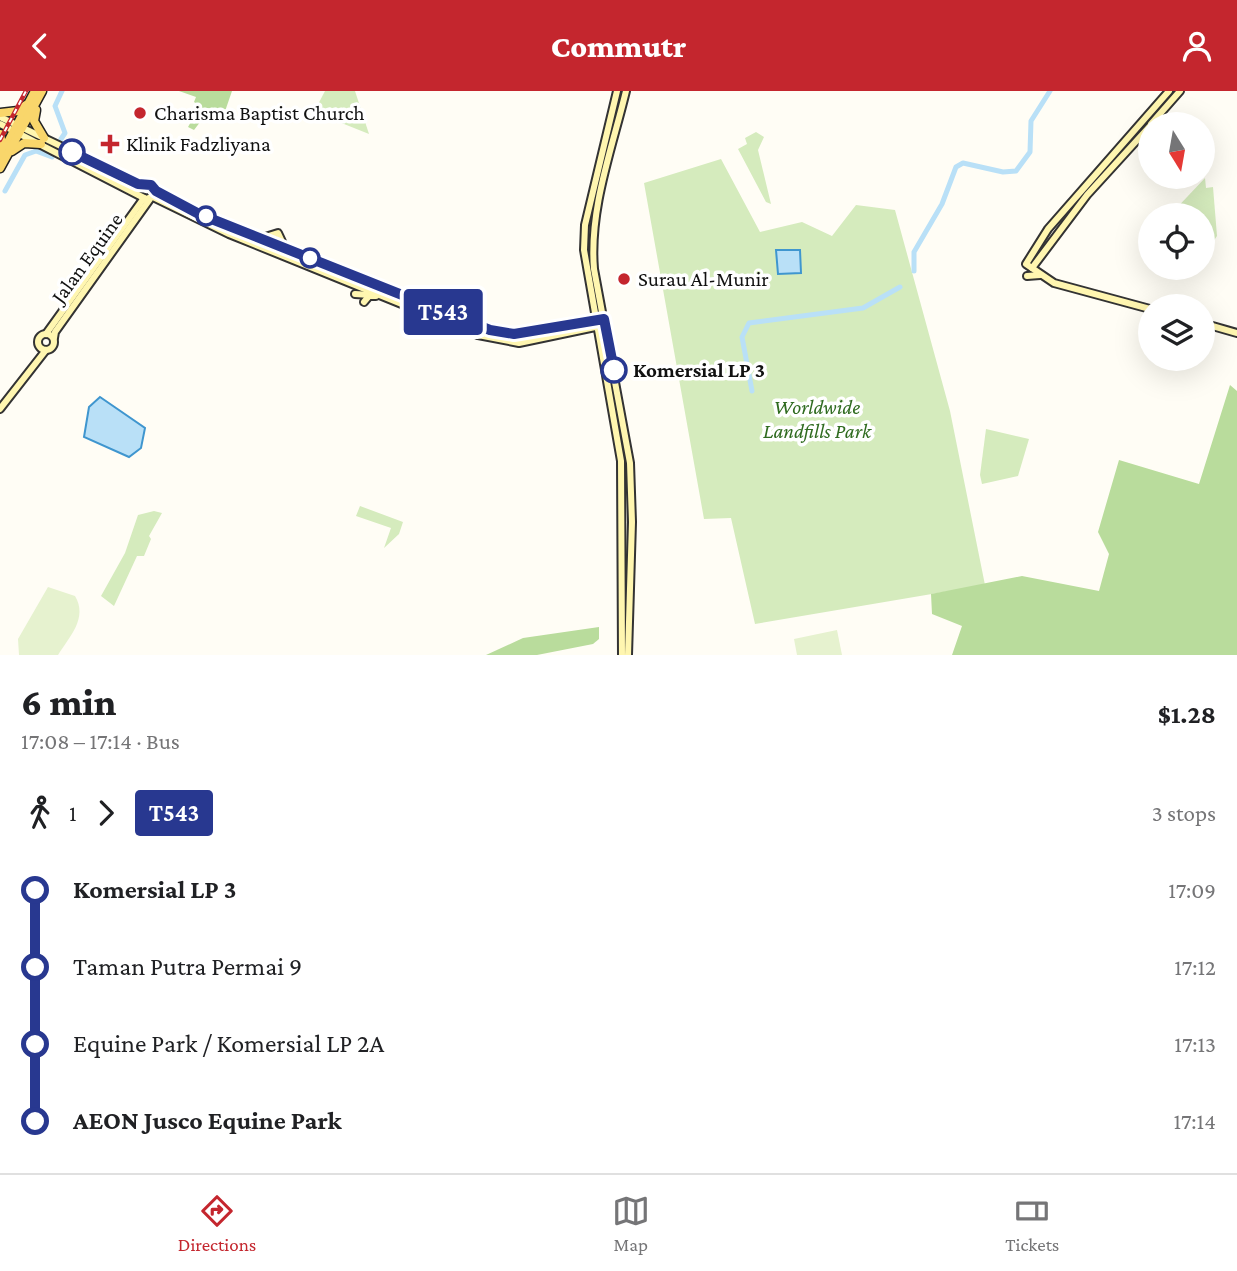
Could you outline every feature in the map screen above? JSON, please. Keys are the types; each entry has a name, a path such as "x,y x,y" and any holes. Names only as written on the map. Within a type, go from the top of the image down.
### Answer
{"main road":[{"path":"1,155 44,91"},
{"path":"0,168 19,145 42,141 34,121 44,91"},
{"path":"0,168 33,94"},
{"path":"0,115 18,111 33,94"},
{"path":"0,134 1,155"}],"street":[{"path":"617,91 596,196 593,245 631,463 625,642 620,655"},
{"path":"626,91 585,225 584,250 621,461 625,642 629,655"},
{"path":"1029,266 1039,258 1084,193 1169,91"},
{"path":"1161,112 1180,91"},
{"path":"0,115 18,130"},
{"path":"0,124 144,185 151,185 149,196"},
{"path":"1029,266 1048,229 1138,137"},
{"path":"42,141 232,236 478,335 510,343 587,329 605,322"},
{"path":"144,185 149,196 490,330 514,334 596,326"},
{"name":"Jalan Equine","path":"149,196 55,332 53,346 43,348 39,338 47,334 149,196"},
{"path":"260,239 278,233 281,244 286,249"},
{"path":"232,236 268,246 273,244"},
{"path":"273,244 276,250 302,263"},
{"path":"1039,258 1042,275"},
{"path":"1029,266 1042,275 1077,290 1138,306"},
{"path":"1027,276 1042,275"},
{"path":"355,294 392,299"},
{"path":"364,302 372,295"},
{"path":"1215,327 1237,333"},
{"path":"47,334 54,338"},
{"path":"0,409 43,348"}],"green space":[{"path":"179,91 232,91 221,123 204,117 194,130 188,127 200,106 194,102 196,97"},
{"path":"325,91 355,91 369,134 314,112"},
{"path":"756,132 764,137 758,150 771,204 766,202 738,149 747,144 745,138"},
{"name":"Worldwide Landfills Park","path":"721,159 760,232 802,222 832,236 856,205 895,210 950,411 985,585 755,624 731,518 704,519 644,183"},
{"path":"1195,189 1213,189 1214,203 1181,203"},
{"path":"1230,385 1237,391 1237,655 952,655 962,626 932,614 931,594 1022,576 1099,591 1109,554 1098,532 1119,460 1199,484"},
{"path":"986,429 1029,439 1018,476 982,484 980,475"},
{"path":"360,506 403,522 399,534 384,548 391,528 356,516"},
{"path":"154,511 162,513 149,536 151,539 144,556 137,556 114,606 101,596 125,553 138,515"},
{"path":"48,587 75,596 80,612 76,627 58,655 19,655 18,639"},
{"path":"599,627 599,639 593,644 537,655 486,655 523,638"},
{"path":"837,630 842,655 797,655 794,639"}],"water":[{"path":"776,250 800,250 801,273 778,274"},
{"path":"100,397 145,428 141,448 129,457 84,437 89,407"}],"waterway":[{"path":"61,139 65,133 55,106 62,91"},
{"path":"914,271 914,252 942,204 956,167 963,163 1003,172 1016,171 1030,152 1031,121 1050,91"},
{"path":"5,191 25,155 36,151 52,157"},
{"path":"752,391 742,337 749,323 863,308 900,287"}],"railway":[{"path":"0,140 26,91"}],"bus line":[{"name":"T543","path":"72,152 138,184 151,185 156,191 199,214 490,330 514,334 604,319 614,370"}],"place":[{"name":"Charisma Baptist Church","path":"140,113"},
{"name":"Klinik Fadzliyana","path":"110,144"},
{"name":"Surau Al-Munir","path":"624,279"},
{"name":"Komersial LP 3","path":"614,370"}]}
